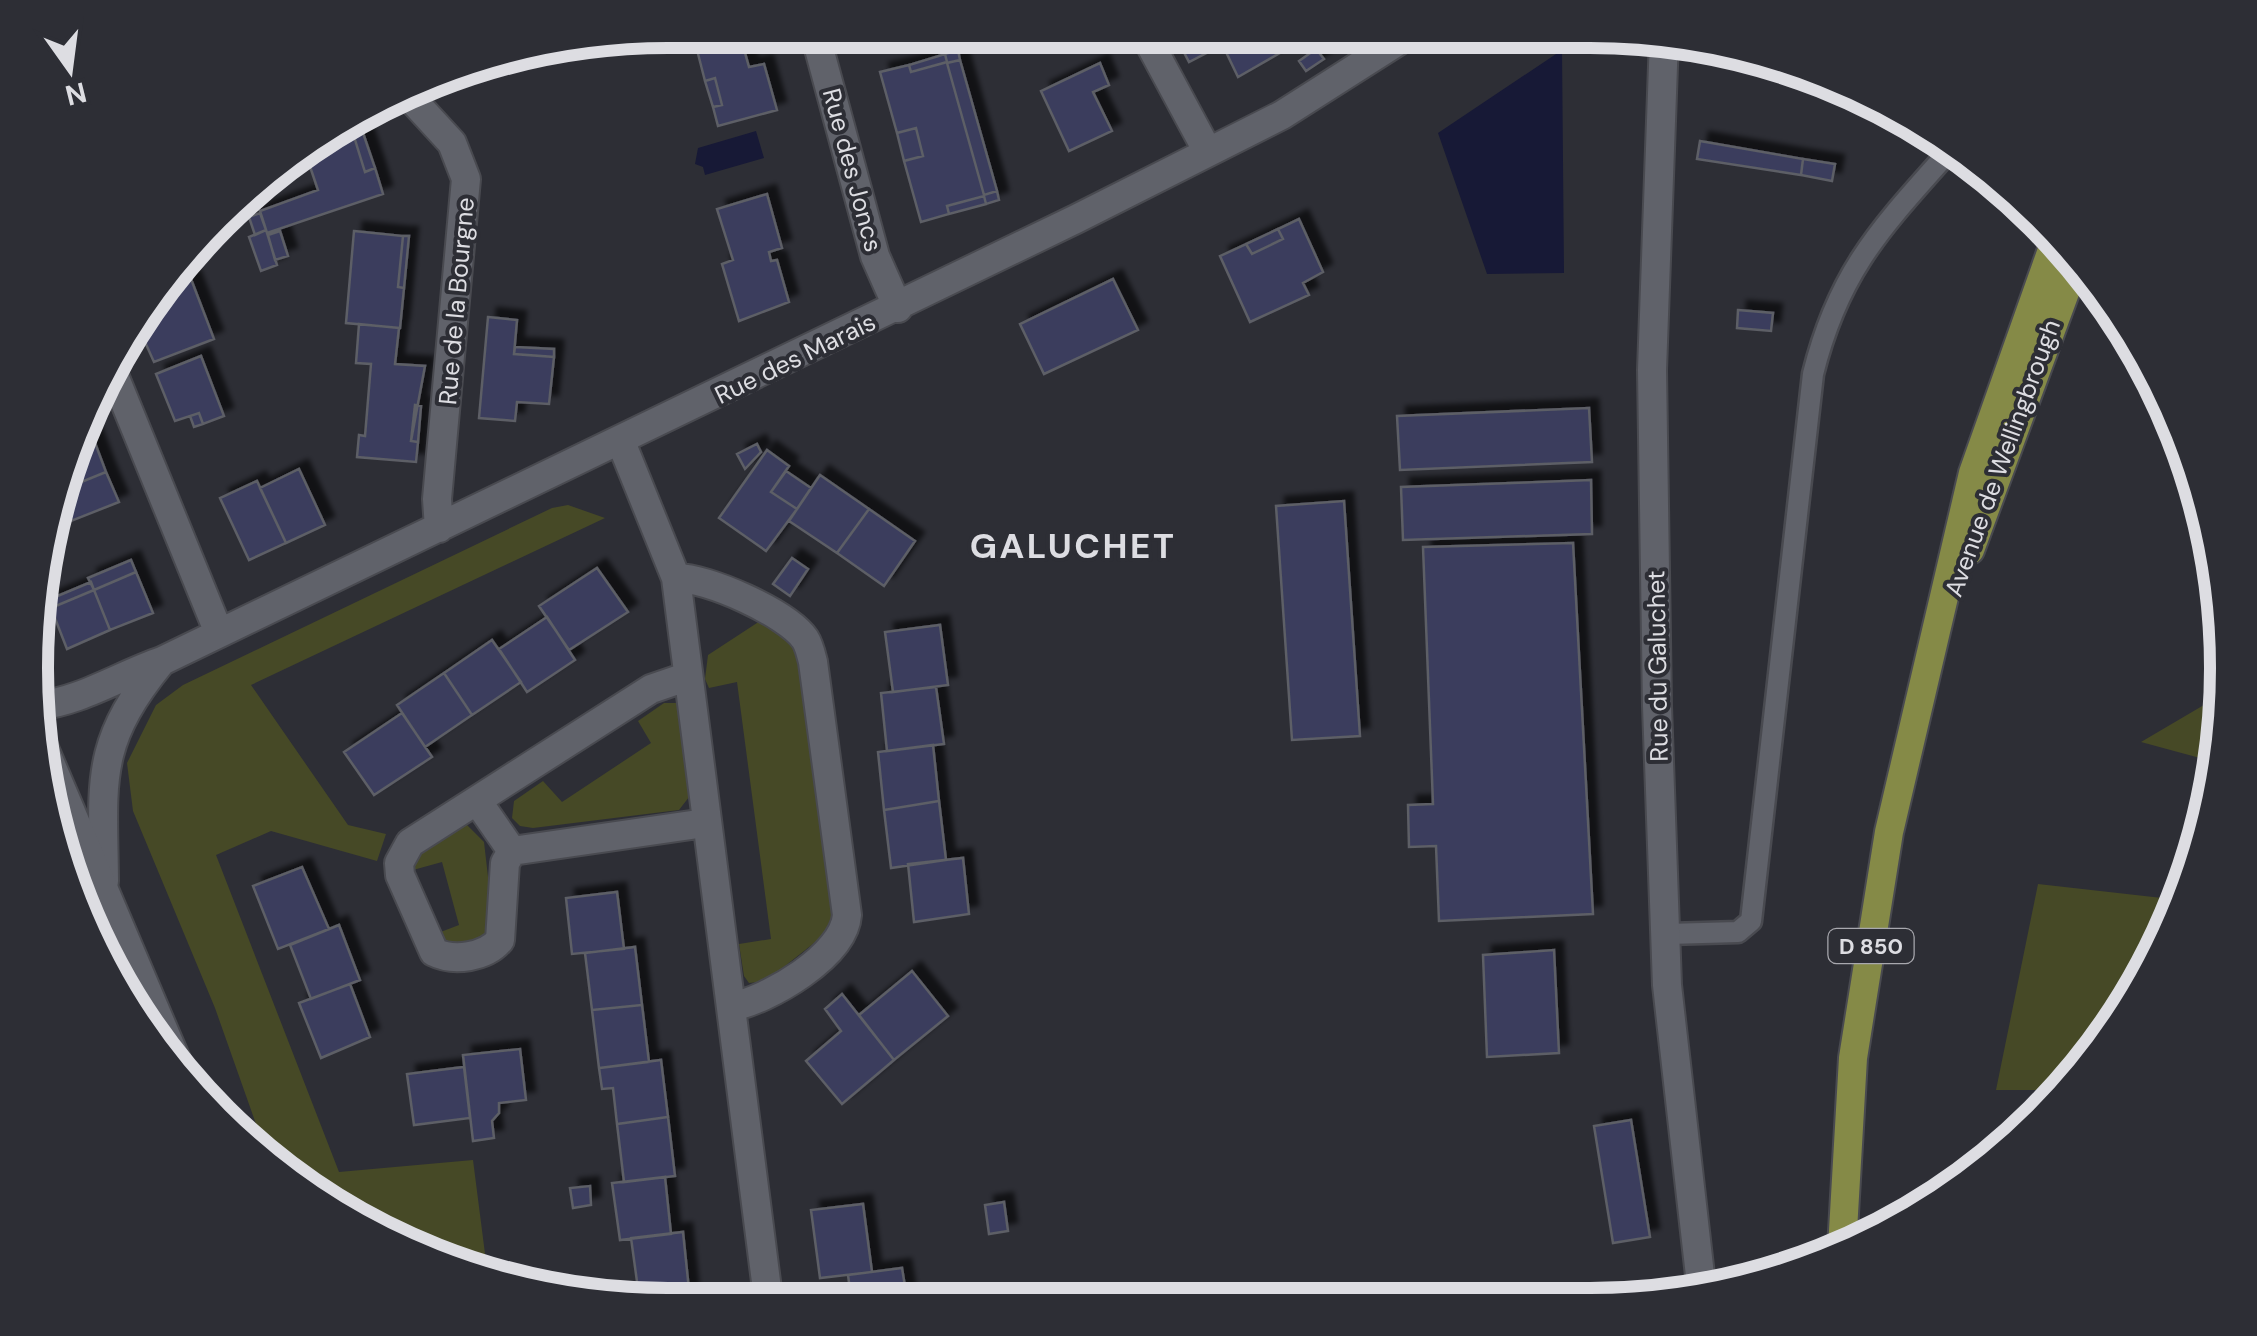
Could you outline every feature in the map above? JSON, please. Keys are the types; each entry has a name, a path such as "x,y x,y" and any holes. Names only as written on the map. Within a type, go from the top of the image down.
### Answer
{"main road":[{"name":"Avenue de Wellingbrough","path":"1843,1234 1854,1058 1889,832 1973,473 2051,253"},
{"name":"Avenue de Wellingbrough","path":"1933,650 2071,277"}],"street":[{"name":"Rue des Joncs","path":"819,48 875,256 898,308"},
{"path":"1151,48 1208,152"},
{"name":"Rue des Marais","path":"49,704 67,701 114,676 162,661 898,308 1208,152 1346,78 1389,48"},
{"name":"Rue du Galuchet","path":"1663,52 1652,370 1657,706 1667,984 1700,1278"},
{"name":"Rue de la Bourgne","path":"414,102 452,143 466,179 436,500 439,528"},
{"path":"117,383 220,633"},
{"path":"621,442 676,578 768,1288"},
{"path":"676,578 718,584 806,640 813,662 847,915 842,937 770,997 731,1007"},
{"name":"Rue des Marais","path":"104,881 106,755 132,698 162,661"},
{"path":"512,851 505,863 504,926 495,946 459,957 434,952 399,863 410,843 651,689 686,678"},
{"path":"57,778 164,1030"},
{"path":"478,802 512,851"},
{"path":"512,851 705,823"}],"lane":[{"path":"1668,934 1738,932 1751,921 1813,374 1826,322 1847,276 1881,226 1943,158"}],"green space":[{"path":"568,505 605,518 251,685 348,825 386,834 377,861 271,831 216,855 339,1172 473,1160 486,1261 394,1225 323,1184 260,1136 215,1008 133,811 127,763 156,705 183,685 552,508"},
{"path":"760,621 800,646 833,909 831,927 823,936 766,981 749,983 744,976 739,944 771,939 737,682 709,688 705,679 708,655"},
{"path":"2208,702 2202,761 2141,742"},
{"path":"664,703 676,703 679,708 689,797 679,810 533,828 520,826 512,818 514,801 543,781 562,802 651,743 638,721"},
{"path":"467,825 484,842 494,929 476,945 446,943 438,933 459,925 442,862 413,870 413,861 423,846 440,834"},
{"path":"2038,884 2165,898 2146,942 2105,1013 2056,1077 2044,1090 1996,1090"}],"water":[{"path":"1562,50 1564,273 1487,274 1438,133"},
{"path":"756,131 764,158 705,175 703,167 695,164 698,148"}],"building":[{"path":"697,48 744,48 749,67 764,64 777,110 718,126 713,107 722,105 715,78 705,81"},
{"path":"1182,48 1216,48 1189,62"},
{"path":"1289,48 1238,77 1227,54 1235,50"},
{"path":"1316,49 1324,59 1306,71 1299,61"},
{"path":"958,50 960,60 947,63 984,195 997,191 999,200 986,204 984,196 947,206 949,214 921,222 904,161 923,156 916,128 897,133 880,72 909,65 911,72 947,62 945,54"},
{"path":"945,54 947,62 911,72 909,65"},
{"path":"960,60 997,191 984,195 947,63"},
{"path":"1100,63 1109,85 1093,92 1112,131 1069,151 1041,91"},
{"path":"715,78 722,105 713,107 705,81"},
{"path":"916,128 923,156 904,161 897,133"},
{"path":"362,129 375,168 365,172 353,134"},
{"path":"353,134 365,172 375,168 383,194 267,233 260,211 318,190 309,162"},
{"path":"1700,141 1803,159 1801,175 1697,159"},
{"path":"1803,159 1835,164 1832,181 1801,175"},
{"path":"767,194 782,248 769,252 771,261 777,260 789,302 739,321 722,264 733,260 717,209"},
{"path":"984,196 986,204 949,214 947,206"},
{"path":"260,213 266,230 255,235 249,217"},
{"path":"1299,219 1323,272 1303,283 1309,295 1250,322 1220,256 1246,244 1252,254 1283,239 1278,229"},
{"path":"1278,229 1283,239 1252,254 1246,244"},
{"path":"266,230 277,265 261,271 249,237"},
{"path":"280,231 288,256 275,260 268,235"},
{"path":"354,231 403,236 398,287 404,288 400,328 346,323"},
{"path":"403,236 409,236 404,288 398,287"},
{"path":"191,279 214,339 154,362 143,338 182,283"},
{"path":"1113,279 1138,330 1044,374 1020,324"},
{"path":"1738,310 1773,313 1771,331 1737,328"},
{"path":"488,317 517,320 514,354 554,357 549,404 517,402 515,421 479,418"},
{"path":"359,324 399,328 395,364 425,366 411,441 418,442 416,462 357,457 359,435 365,436 371,364 356,363"},
{"path":"515,347 554,349 554,357 514,354"},
{"path":"201,356 224,416 203,424 199,413 175,421 156,374"},
{"path":"415,405 421,406 418,442 411,441"},
{"path":"1589,408 1592,462 1400,470 1397,416"},
{"path":"199,413 203,424 194,427 190,416"},
{"path":"93,437 106,472 76,484"},
{"path":"757,444 761,452 745,469 737,454"},
{"path":"767,450 789,466 771,492 797,509 766,551 719,518"},
{"path":"299,469 325,525 286,543 260,488"},
{"path":"786,471 811,488 797,509 771,492"},
{"path":"106,472 119,502 66,523 76,484"},
{"path":"820,475 869,509 837,553 789,521"},
{"path":"1591,480 1592,534 1403,540 1401,487"},
{"path":"257,481 286,543 249,560 220,498"},
{"path":"1344,501 1360,736 1292,740 1276,506"},
{"path":"869,509 915,541 884,586 837,553"},
{"path":"1573,543 1593,914 1439,921 1436,846 1409,847 1408,805 1433,804 1423,547"},
{"path":"792,558 808,569 790,596 773,584"},
{"path":"131,560 136,572 94,590 88,578"},
{"path":"597,568 628,612 569,650 539,606"},
{"path":"136,572 153,613 110,630 94,590"},
{"path":"91,582 94,590 51,608 52,598"},
{"path":"94,590 110,630 67,649 51,608"},
{"path":"547,617 575,660 527,692 499,649"},
{"path":"940,625 948,685 893,692 885,632"},
{"path":"492,640 521,682 472,715 444,673"},
{"path":"444,673 472,715 425,747 397,705"},
{"path":"936,687 944,744 887,751 881,693"},
{"path":"402,713 432,757 374,795 344,752"},
{"path":"933,745 939,801 884,810 878,752"},
{"path":"939,801 946,860 891,868 884,810"},
{"path":"963,858 969,914 914,922 908,864"},
{"path":"302,867 329,929 278,949 253,886"},
{"path":"617,892 624,949 572,954 566,898"},
{"path":"339,925 360,980 311,999 290,945"},
{"path":"635,947 642,1005 592,1010 585,953"},
{"path":"1554,950 1559,1053 1487,1057 1483,955"},
{"path":"912,971 948,1016 894,1060 859,1015"},
{"path":"350,984 370,1037 321,1058 299,1003"},
{"path":"842,994 894,1060 842,1104 806,1061 841,1031 825,1009"},
{"path":"642,1005 649,1062 599,1068 592,1010"},
{"path":"520,1049 526,1100 499,1103 499,1113 492,1121 494,1138 473,1141 463,1055"},
{"path":"661,1060 668,1117 617,1124 613,1088 602,1089 599,1068"},
{"path":"464,1067 470,1118 414,1125 407,1074"},
{"path":"668,1117 675,1176 624,1182 617,1124"},
{"path":"1631,1120 1650,1237 1613,1243 1594,1126"},
{"path":"665,1177 671,1234 620,1240 612,1183"},
{"path":"590,1186 591,1205 573,1208 570,1188"},
{"path":"1004,1202 1008,1231 989,1234 985,1205"},
{"path":"863,1204 872,1272 820,1278 811,1210"},
{"path":"683,1232 689,1288 638,1287 631,1238"},
{"path":"902,1268 905,1288 850,1288 848,1275"}],"district":[{"name":"GALUCHET","path":"1073,546"}]}
